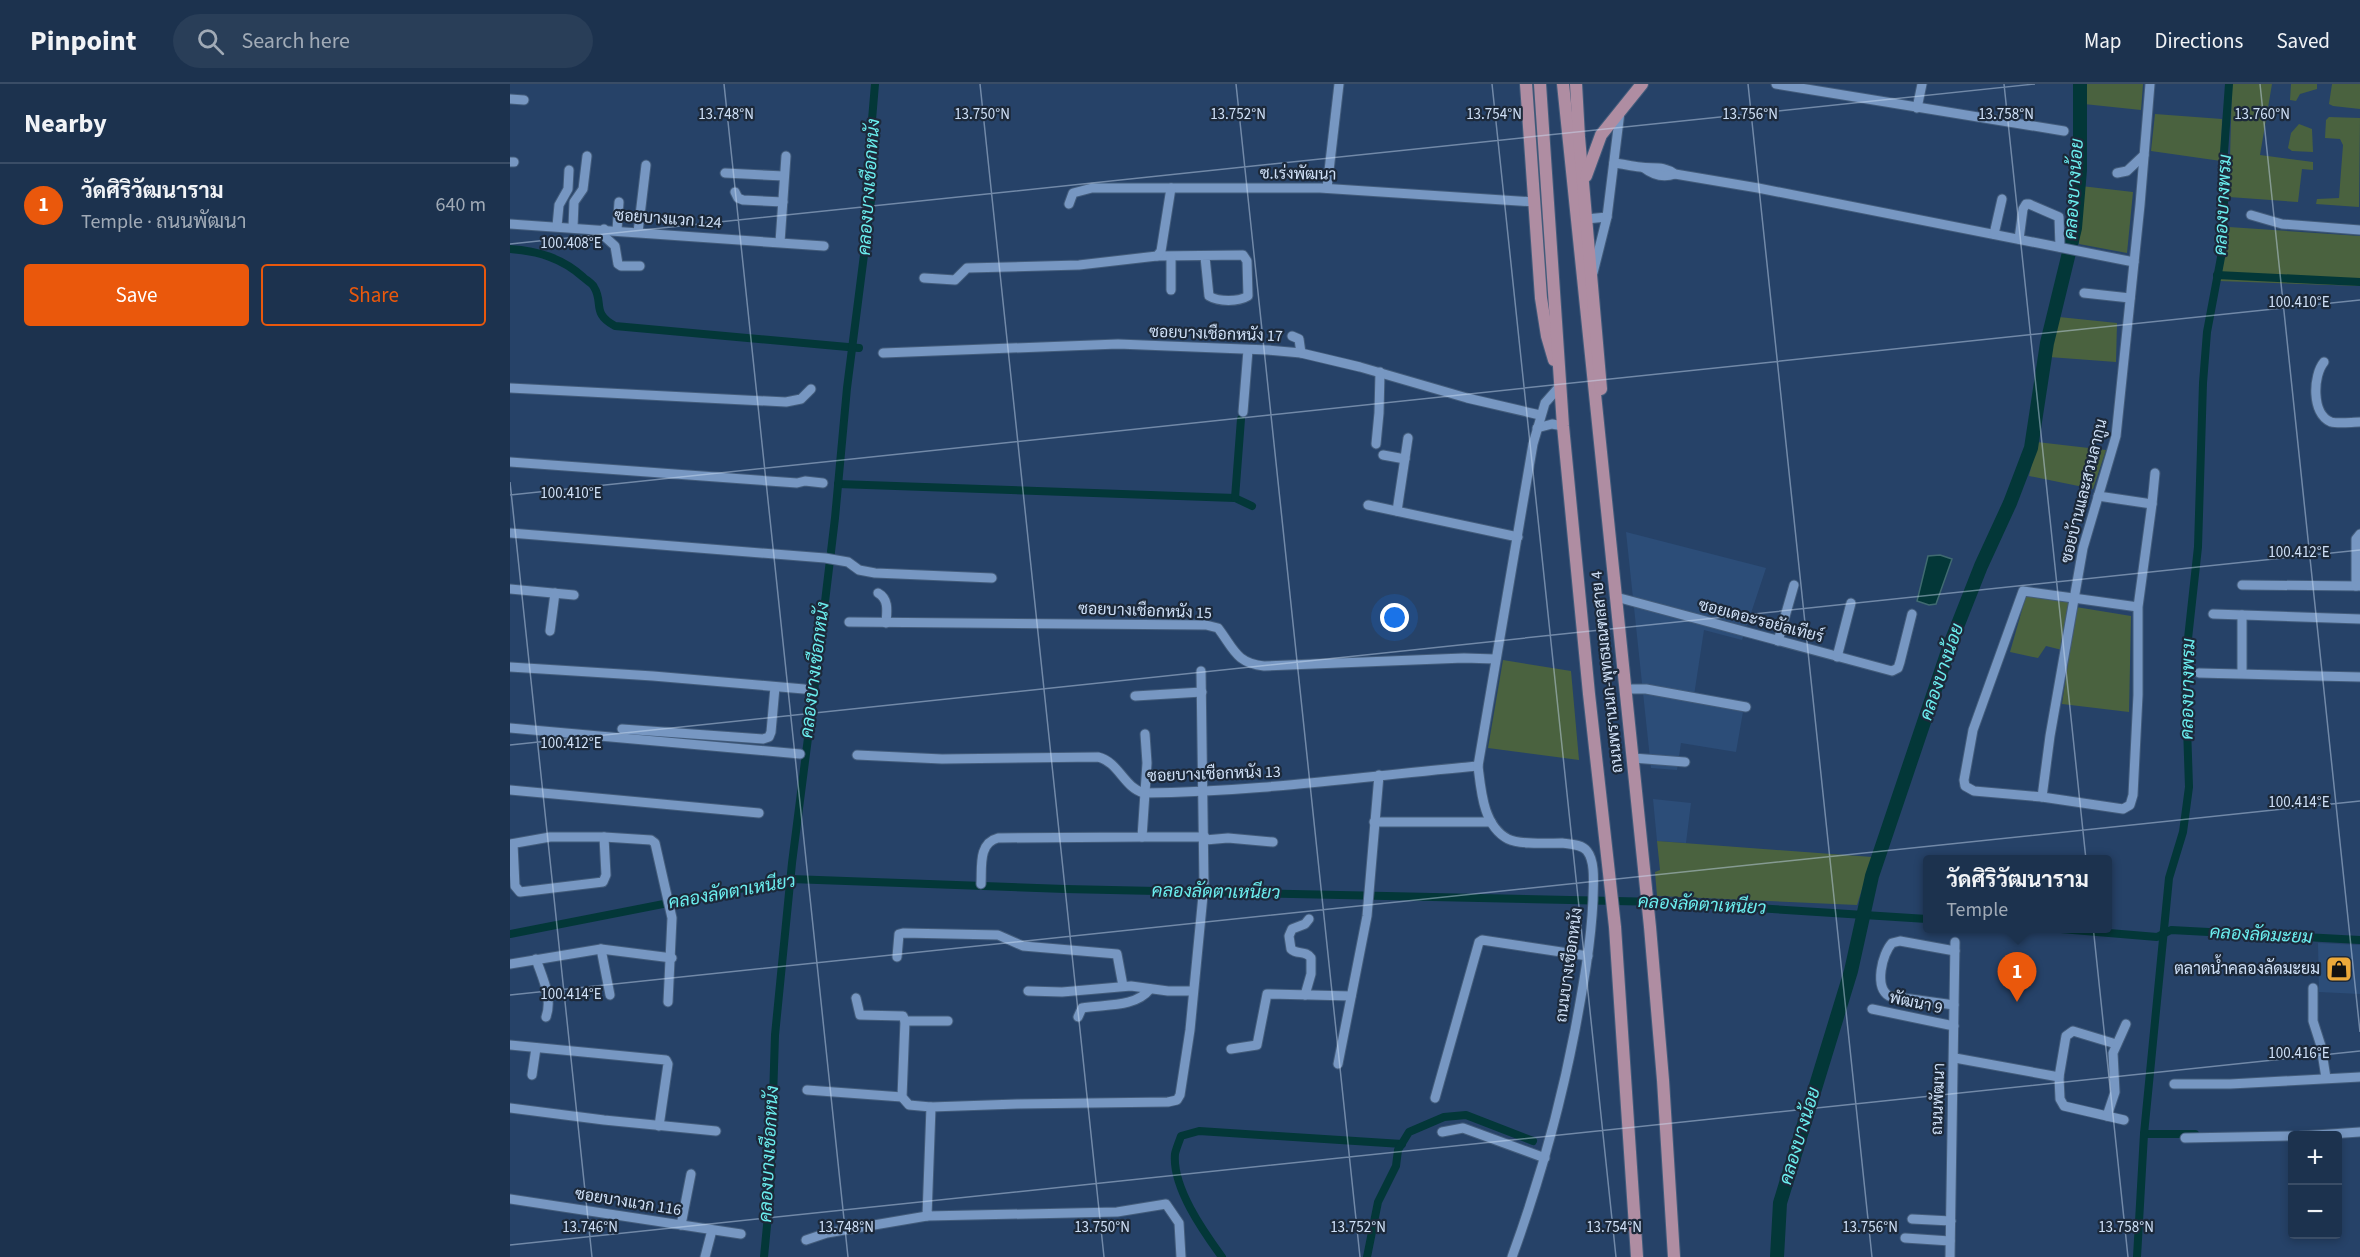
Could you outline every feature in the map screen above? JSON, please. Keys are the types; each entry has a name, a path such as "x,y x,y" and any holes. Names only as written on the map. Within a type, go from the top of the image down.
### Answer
{"main road":[{"path":"1526,84 1544,319 1550,349 1559,369"},
{"name":"ถนนพรานนก-พุทธมณฑลสาย 4","path":"1540,84 1563,426 1589,694 1615,927 1637,1257"},
{"name":"ถนนพรานนก-พุทธมณฑลสาย 4","path":"1563,84 1601,471 1650,927 1663,1080 1674,1257"},
{"path":"1576,84 1602,398 1601,471"},
{"path":"1584,198 1585,181 1601,135 1642,84"},
{"path":"1632,1257 1635,1222"}],"street":[{"path":"1327,188 1339,84"},
{"path":"1776,84 2064,131"},
{"path":"1917,108 1923,84"},
{"name":"ซอยบ้านและสวนลากูน","path":"2042,797 2050,736 2083,548 2116,436 2150,84"},
{"path":"510,99 524,100"},
{"path":"1592,276 1604,238 1620,110"},
{"path":"2117,173 2127,171 2144,155"},
{"path":"573,227 574,202 582,189 587,156"},
{"path":"780,242 786,156"},
{"path":"1614,163 1644,168 1652,174 1665,176 1675,174 2133,262"},
{"path":"638,232 646,165"},
{"path":"557,226 559,205 568,189 569,170"},
{"path":"725,173 784,176"},
{"path":"1157,256 1161,251 1171,188"},
{"name":"ซ.เร่งพัฒนา","path":"1069,204 1073,193 1088,189 1171,188 1327,188 1534,201"},
{"path":"735,192 738,198 743,200 783,202"},
{"path":"1994,234 2002,199"},
{"path":"617,230 619,202"},
{"path":"2019,239 2022,209 2029,204 2059,217 2064,247"},
{"path":"2251,215 2282,224 2360,230"},
{"path":"1586,219 1607,217"},
{"name":"ซอยบางแวก 124","path":"510,224 824,246"},
{"path":"604,229 604,236 615,246 618,264 640,266"},
{"path":"924,278 955,280 967,268 999,265 1079,265 1157,256 1171,258 1205,257 1245,257 1248,296 1242,299 1217,300 1209,296 1205,257"},
{"path":"1171,258 1171,290"},
{"path":"2084,293 2130,298"},
{"path":"1292,336 1299,339 1301,353"},
{"name":"ซอยบางเชือกหนัง 17","path":"883,353 1118,345 1301,353 1380,372 1467,398 1540,415"},
{"path":"1243,412 1248,350"},
{"path":"2324,362 2317,375 2316,398 2325,418 2331,422 2360,422"},
{"path":"1376,444 1380,372"},
{"path":"1374,822 1491,822 1487,813 1478,766 1537,428 1545,403 1560,386"},
{"path":"510,388 786,402 801,399 811,388"},
{"path":"1537,428 1552,424 1563,426"},
{"path":"1397,511 1408,438"},
{"path":"1383,455 1405,459"},
{"path":"510,462 823,483"},
{"path":"2138,607 2023,591 1973,730 1964,780 1965,786 1974,791 2042,797 2123,809 2133,802 2138,695 2138,607 2155,472"},
{"path":"2098,496 2152,504"},
{"path":"1368,505 1518,537"},
{"path":"510,533 839,561 859,570 875,573 992,578"},
{"path":"2242,585 2358,586 2356,539 2360,534"},
{"path":"1778,641 1794,585"},
{"path":"510,589 574,595"},
{"path":"550,631 555,593"},
{"path":"878,593 883,596 887,604 886,623"},
{"name":"ซอยเดอะรอยัลเทียร์","path":"1616,597 1892,671 1898,668 1912,614"},
{"path":"1837,657 1851,603"},
{"path":"2213,614 2360,619"},
{"path":"2242,615 2242,673"},
{"name":"ซอยบางเชือกหนัง 15","path":"849,622 1206,625 1218,628 1237,655 1248,664 1264,666 1453,658 1495,659"},
{"path":"510,667 804,689"},
{"path":"855,998 860,1015 903,1016 905,1021 902,1097 909,1105 931,1107 1173,1102 1180,1095 1204,885 1201,671"},
{"path":"2199,673 2360,676"},
{"path":"622,729 763,739 769,737 771,732 776,687"},
{"path":"1626,688 1646,689 1746,707"},
{"path":"1135,696 1202,692"},
{"path":"510,728 800,754"},
{"path":"1142,837 1147,764 1145,734"},
{"name":"ซอยบางเชือกหนัง 13","path":"857,755 942,759 1098,756 1110,761 1136,791 1144,793 1204,793 1282,787 1478,766"},
{"path":"1633,758 1685,762"},
{"path":"1338,1064 1370,900 1379,775"},
{"path":"510,790 759,813"},
{"name":"ถนนบางเชือกหนัง","path":"1491,822 1507,838 1516,841 1580,846 1588,852 1592,864 1593,890 1588,956 1565,1080 1545,1158 1512,1257"},
{"path":"604,837 606,875 603,882 520,892 515,886 511,844 550,837 604,837 651,840 655,843 672,918 672,958 668,1002"},
{"path":"981,884 985,844 998,838 1228,838 1274,842"},
{"path":"1305,995 1313,962 1309,954 1291,949 1289,936 1292,929 1305,924 1309,919"},
{"path":"897,957 899,934 903,933 998,935 1023,946 1117,954 1123,986"},
{"path":"1435,1098 1479,942 1482,940 1588,956"},
{"name":"ถนนพัฒนา","path":"1950,1257 1955,1058 1955,946 1896,942 1888,948 1884,956 1880,983 1883,992 1889,996 1954,1005"},
{"path":"510,964 601,950 672,958"},
{"path":"601,950 610,994"},
{"path":"536,959 548,997 549,1009 546,1017"},
{"path":"1028,991 1062,992 1123,986 1193,991"},
{"path":"1078,1017 1082,1008 1131,1001 1146,994 1150,988"},
{"path":"2313,988 2313,1021 2321,1046 2326,1078"},
{"path":"1231,1049 1257,1045 1267,994 1351,996"},
{"name":"พัฒนา 9","path":"1872,1009 1954,1026"},
{"path":"905,1021 948,1022"},
{"path":"2107,1116 2115,1092 2112,1056 2126,1024"},
{"path":"2116,1044 2073,1031 2069,1032 2066,1036 2059,1077 2060,1099 2064,1106 2124,1120"},
{"path":"510,1046 666,1060 668,1064 659,1126"},
{"path":"532,1075 536,1048"},
{"path":"1955,1058 2059,1077"},
{"path":"2174,1084 2230,1084 2360,1077"},
{"path":"807,1090 902,1097"},
{"path":"927,1216 931,1107"},
{"path":"510,1108 716,1131"},
{"path":"1442,1132 1463,1128 1545,1158"},
{"path":"2342,1133 2360,1132"},
{"path":"2185,1138 2288,1136"},
{"path":"681,1225 691,1174"},
{"name":"ซอยบางแวก 116","path":"510,1199 741,1234"},
{"path":"806,1240 827,1233 927,1216 1117,1212 1166,1204 1179,1223 1181,1257"},
{"path":"1912,1219 1951,1221"},
{"path":"705,1257 712,1230"},
{"path":"1905,1238 1950,1241"}],"shaded area":[{"path":"2082,84 2143,84 2141,110 2084,104"},
{"path":"2232,84 2272,84 2260,155 2313,162 2313,170 2302,169 2298,202 2229,197"},
{"path":"2291,84 2317,84 2317,89 2300,94 2296,101 2290,100"},
{"path":"2332,84 2360,84 2360,109 2329,104"},
{"path":"2155,114 2222,119 2221,161 2151,151"},
{"path":"2329,117 2360,118 2359,207 2316,204 2317,199 2339,198 2343,145 2340,139 2325,138 2326,120"},
{"path":"2299,124 2312,129 2313,152 2292,151 2288,148 2291,133"},
{"path":"2081,186 2133,192 2127,253 2079,244"},
{"path":"2229,227 2360,236 2360,286 2219,281"},
{"path":"2059,317 2117,323 2116,362 2049,357"},
{"path":"2037,442 2106,450 2093,489 2029,476"},
{"path":"1626,532 1766,568 1742,640 1704,630 1693,702 1743,712 1736,752 1681,743 1677,770 1651,768"},
{"path":"1940,555 1952,559 1936,604 1929,605 1917,601 1928,556"},
{"path":"2026,596 2069,601 2062,650 2046,646 2038,658 2010,652"},
{"path":"2076,607 2131,616 2129,712 2062,704"},
{"path":"1503,660 1571,671 1579,760 1488,748"},
{"path":"1653,799 1691,803 1686,843 1657,841"},
{"path":"1657,841 1872,857 1857,905 1657,896 1655,872 1660,870"},
{"name":"ตลาดน้ำคลองลัดมะยม","path":"2318,943 2360,945 2360,994 2319,992"}],"waterway":[{"name":"คลองบางเชือกหนัง","path":"764,1257 770,1194 775,1035 792,863 835,518 847,388 871,200 871,132 875,84"},
{"name":"คลองบางน้อย","path":"1777,1257 1780,1203 1851,971 1872,876 1951,642 2031,448 2047,343 2075,228 2080,170 2080,84"},
{"name":"คลองบางพรม","path":"2137,1257 2144,1134 2169,878 2183,832 2189,787 2185,666 2198,547 2203,383 2207,332 2222,252 2223,166 2229,84"},
{"path":"510,249 549,257 575,270 593,286 597,293 600,312 615,326 859,348"},
{"path":"2217,275 2360,282"},
{"path":"1235,498 1241,419"},
{"path":"838,484 1235,498 1252,506"},
{"name":"คลองลัดตาเหนียว","path":"510,934 791,879 1065,889 1661,902 1923,919"},
{"name":"คลองลัดมะยม","path":"2109,933 2157,937 2171,930 2360,940"},
{"path":"1367,1257 1378,1202 1396,1166 1398,1150 1409,1132 1444,1117 1466,1115 1533,1141"},
{"path":"1222,1257 1190,1208 1178,1180 1175,1154 1181,1136 1199,1131 1402,1144"},
{"path":"2144,1134 2195,1134"}],"place":[{"name":"ตลาดน้ำคลองลัดมะยม","path":"2339,969"},
{"name":"วัดศิริวัฒนาราม","path":"2017,1002"}]}
